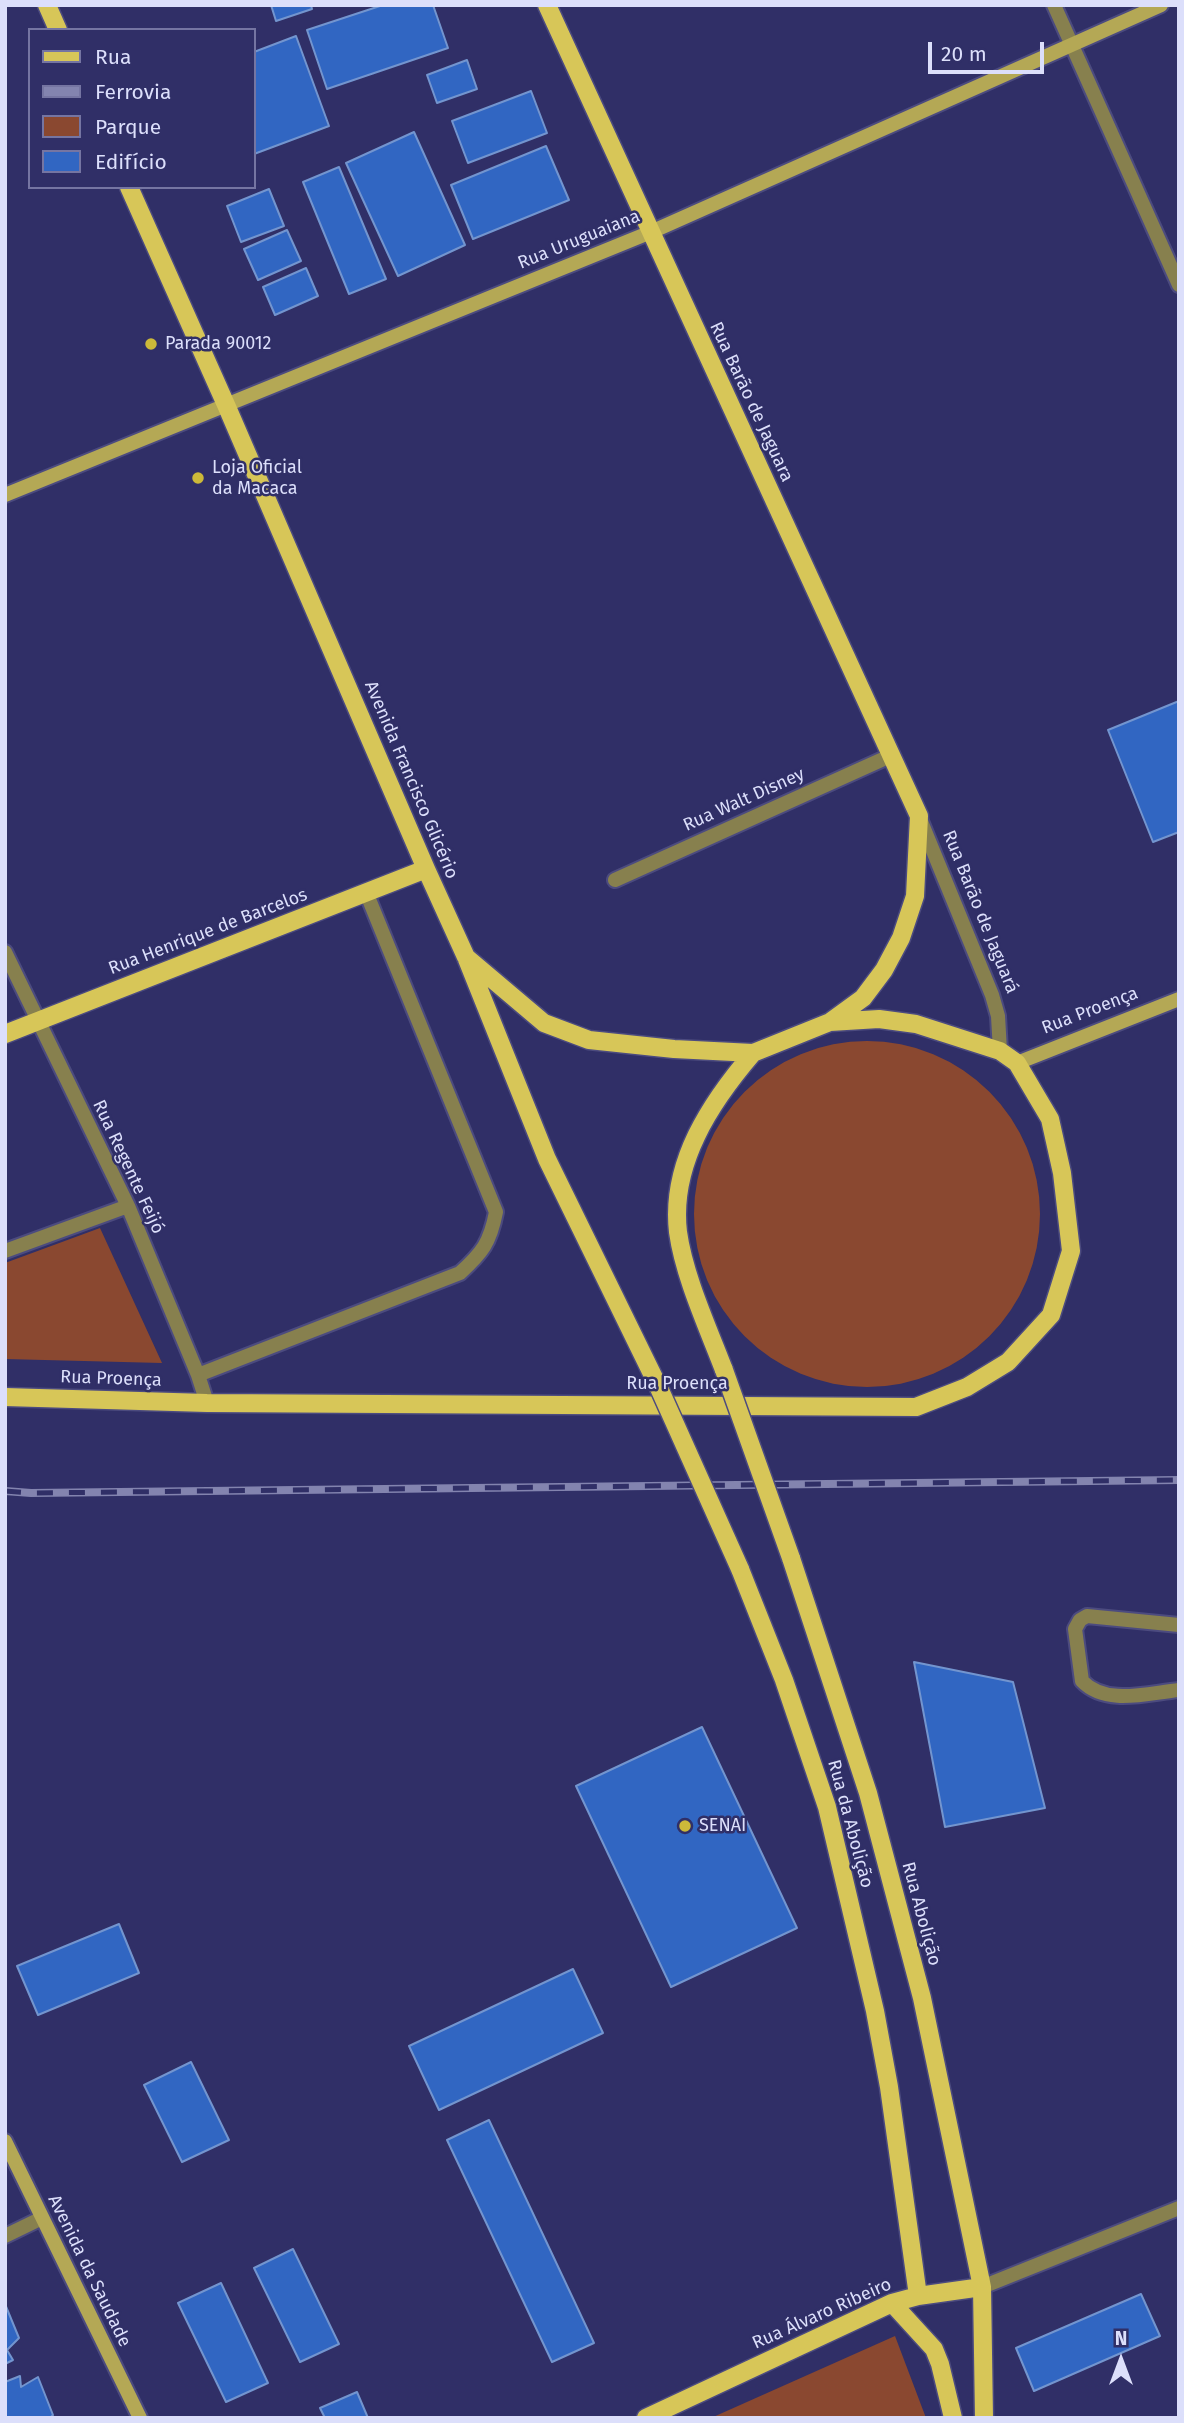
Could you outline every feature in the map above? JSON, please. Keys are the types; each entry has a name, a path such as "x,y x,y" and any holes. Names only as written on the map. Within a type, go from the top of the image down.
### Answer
{"main road":[{"path":"47,5 57,28"},
{"name":"Rua Barão de Jaguara","path":"547,5 919,816"},
{"name":"Rua Uruguaiana","path":"5,495 227,407 650,232 1161,5"},
{"name":"Avenida Francisco Glicério","path":"130,189 466,957 547,1159 659,1388"},
{"name":"Rua Barão de Jaguará","path":"830,1022 863,998 884,970 901,938 915,896 919,816"},
{"name":"Rua Henrique de Barcelos","path":"5,1034 426,869"},
{"path":"466,957 544,1023 589,1040 674,1049 752,1053 830,1022"},
{"name":"Rua Proença","path":"1017,1063 1179,999"},
{"name":"Rua Proença","path":"5,1396 207,1403 916,1407 967,1387 1008,1362 1051,1315 1071,1251 1062,1173 1050,1119 1017,1063 1000,1051 916,1024 879,1019 830,1022"},
{"name":"Rua Abolição","path":"752,1053 725,1085 704,1117 691,1147 680,1191 678,1231 694,1292 791,1559 868,1793 922,1998 982,2287"},
{"name":"Rua da Abolição","path":"659,1388 740,1569 784,1680 827,1807 875,2011 889,2087 918,2295"},
{"name":"Avenida da Saudade","path":"5,2141 140,2418"},
{"path":"982,2287 984,2418"},
{"name":"Rua Álvaro Ribeiro","path":"646,2418 892,2303 918,2295 982,2287"},
{"path":"892,2303 934,2349 953,2418"}],"street":[{"path":"1054,5 1179,285"},
{"name":"Rua Walt Disney","path":"615,880 890,756"},
{"name":"Rua Barão de Jaguará","path":"919,816 992,995 998,1016 1000,1051"},
{"path":"198,1375 460,1273 481,1254 492,1233 496,1212 366,892"},
{"name":"Rua Regente Feijó","path":"5,952 128,1206 207,1403"},
{"path":"5,1251 128,1206"},
{"path":"1179,1625 1087,1616 1080,1620 1075,1629 1082,1681 1096,1693 1110,1697 1179,1690"},
{"name":"Rua Álvaro Ribeiro","path":"982,2287 1179,2208"},
{"path":"5,2236 41,2218"}],"green space":[{"path":"867,1041 901,1044 949,1061 977,1080 1001,1104 1020,1132 1033,1164 1040,1214 1037,1248 1020,1296 1001,1324 977,1348 949,1367 917,1380 867,1387 833,1384 785,1367 757,1348 733,1324 714,1296 701,1264 694,1214 697,1180 714,1132 733,1104 757,1080 785,1061 817,1048"},
{"path":"100,1228 162,1363 5,1359 5,1263"},
{"path":"895,2336 926,2418 711,2418"}],"building":[{"path":"271,5 311,5 312,9 276,21"},
{"path":"383,5 433,5 448,48 327,89 307,30"},
{"path":"296,36 329,126 256,153 256,51"},
{"path":"467,60 477,89 437,103 427,75"},
{"path":"531,91 547,133 468,163 452,121"},
{"path":"414,132 465,245 398,276 346,163"},
{"path":"546,146 569,200 473,239 451,185"},
{"path":"339,167 386,279 349,294 303,182"},
{"path":"269,189 284,226 241,242 227,206"},
{"path":"287,230 301,261 258,280 244,249"},
{"path":"306,268 318,296 275,315 263,287"},
{"path":"1179,701 1179,832 1153,842 1108,730"},
{"path":"914,1662 1013,1682 1045,1808 945,1827"},
{"path":"702,1727 797,1928 671,1987 576,1786"},
{"path":"119,1924 139,1973 38,2015 17,1966"},
{"path":"573,1969 603,2033 439,2110 409,2046"},
{"path":"191,2062 229,2140 182,2162 144,2085"},
{"path":"489,2120 594,2343 552,2362 447,2140"},
{"path":"293,2249 339,2344 300,2362 254,2268"},
{"path":"221,2283 268,2383 226,2402 178,2303"},
{"path":"1141,2294 1160,2336 1034,2391 1016,2348"},
{"path":"5,2304 19,2338 7,2350 13,2360 5,2364"},
{"path":"20,2376 21,2387 38,2377 53,2415 50,2418 5,2418 5,2382"},
{"path":"357,2392 368,2418 325,2418 320,2408"}],"railway":[{"path":"5,1491 31,1493 1179,1480"}],"place":[{"name":"Parada 90012","path":"151,344"},
{"name":"Loja Oficial da Macaca","path":"198,478"},
{"name":"SENAI","path":"685,1826"}]}
